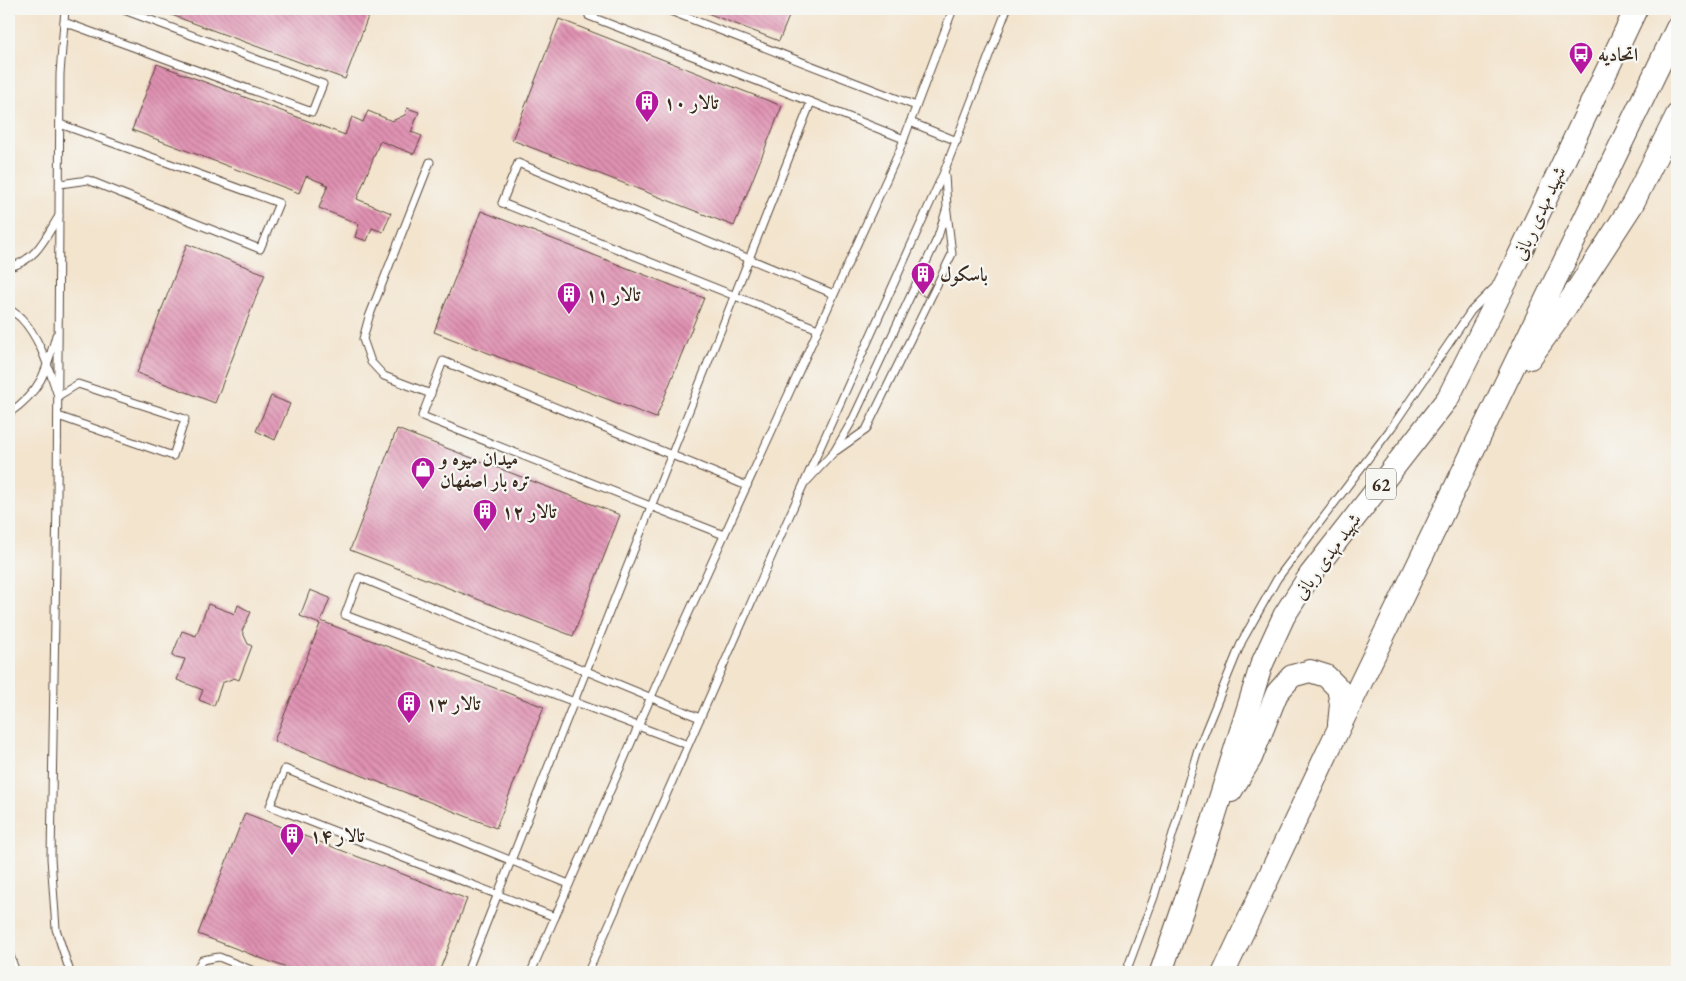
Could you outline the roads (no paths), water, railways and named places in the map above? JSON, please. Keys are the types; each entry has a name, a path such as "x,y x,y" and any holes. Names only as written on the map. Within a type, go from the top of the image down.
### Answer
{"highway":[{"name":"شهید مهدی ربانی","path":"1161,972 1213,822 1262,666 1284,616 1310,575 1448,398 1513,268 1636,9"},
{"path":"1224,972 1338,730 1677,28"},
{"path":"1496,405 1556,322 1632,205 1677,115"},
{"path":"1213,822 1251,758 1277,693 1292,676 1310,671 1326,676 1338,688 1341,704 1338,730"}],"lane":[{"path":"65,9 60,74 58,416 51,858 56,929 70,972"},
{"path":"64,22 312,112 323,84 121,9"},
{"path":"591,9 588,16 904,139"},
{"path":"665,9 916,106"},
{"path":"531,972 638,726 904,139 953,9"},
{"path":"588,972 803,485 944,172 1007,9"},
{"path":"1614,54 1626,9"},
{"path":"467,972 811,102"},
{"path":"910,122 957,141"},
{"path":"60,124 279,203 260,249 88,180 60,184"},
{"path":"430,162 362,339 371,362 384,376 431,394"},
{"path":"818,329 502,203 518,163 834,294"},
{"path":"834,452 866,430 952,254 944,172"},
{"path":"803,485 834,452 852,422 938,237 946,207"},
{"path":"9,267 20,264 35,254 60,215"},
{"path":"1126,972 1154,897 1198,749 1242,641 1277,579 1392,427 1471,311 1513,268"},
{"path":"9,309 21,318 37,341 48,365 58,396"},
{"path":"9,413 23,404 36,389 48,365 59,326"},
{"path":"724,535 422,416 443,361 746,486"},
{"path":"58,396 78,384 185,419 173,456 58,416"},
{"path":"688,745 346,615 359,577 700,718"},
{"path":"555,916 270,806 284,769 569,884"},
{"path":"9,953 16,972"},
{"path":"195,972 202,960 219,957 256,972"}],"place":[{"name":"اتحادیه","path":"1581,75"},
{"name":"تالار ۱۰","path":"647,123"},
{"name":"باسكول","path":"923,295"},
{"name":"تالار ۱۱","path":"569,315"},
{"name":"میدان میوه و تره بار اصفهان","path":"423,490"},
{"name":"تالار ۱۲","path":"485,532"},
{"name":"تالار ۱۳","path":"409,724"},
{"name":"تالار ۱۴","path":"292,856"}]}
